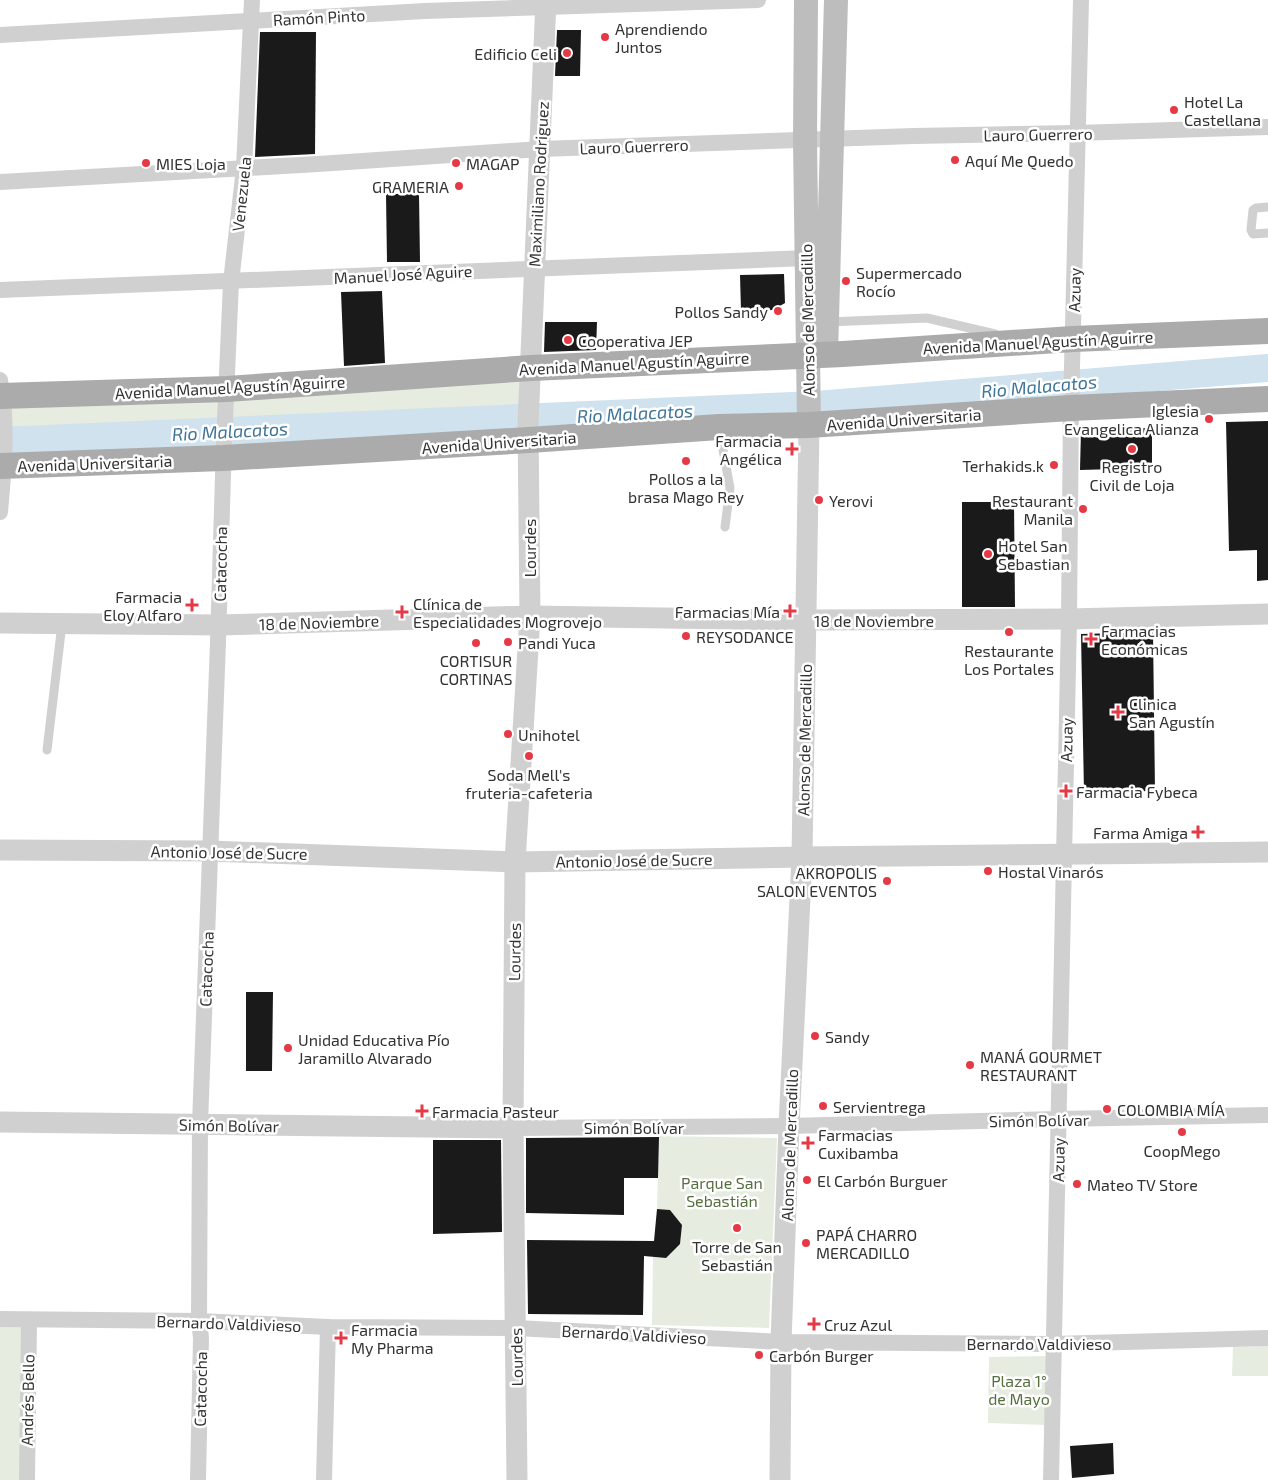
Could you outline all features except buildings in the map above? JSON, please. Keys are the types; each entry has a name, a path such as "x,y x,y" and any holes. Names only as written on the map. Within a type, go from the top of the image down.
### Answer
{"main road":[{"name":"Alonso de Mercadillo","path":"806,0 806,258 818,289 827,322 814,358"},
{"name":"Alonso de Mercadillo","path":"808,418 832,140 836,0"},
{"name":"Avenida Manuel Agustín Aguirre","path":"2,395 226,394 531,377 1027,342 1073,343 1268,331"},
{"name":"Avenida Universitaria","path":"3,462 529,433 719,426 808,418 1071,401 1268,399"}],"street":[{"name":"Venezuela","path":"226,394 231,282 244,168 252,0"},
{"name":"Ramón Pinto","path":"0,35 251,21 425,6 758,0"},
{"name":"Azuay","path":"1051,1480 1069,619 1071,401 1081,0"},
{"name":"Maximiliano Rodriguez","path":"529,433 534,268 546,4"},
{"name":"Lauro Guerrero","path":"0,182 540,150 914,136 1268,127"},
{"name":"Manuel José Aguire","path":"0,290 806,258"},
{"name":"Catacocha","path":"198,1480 201,1338 199,1321 200,1124 226,394"},
{"path":"0,512 3,462 2,395"},
{"name":"Alonso de Mercadillo","path":"780,1480 781,1342 802,857 808,418"},
{"name":"Lourdes","path":"517,1480 513,1128 515,862 530,616 529,433"},
{"name":"18 de Noviembre","path":"0,623 219,625 530,616 806,620 1069,619 1268,614"},
{"name":"Antonio José de Sucre","path":"0,850 210,851 515,862 1268,852"},
{"name":"Simón Bolívar","path":"0,1122 513,1128 789,1126 1268,1116"},
{"name":"Bernardo Valdivieso","path":"0,1319 199,1321 328,1327 516,1328 781,1342 1053,1344 1268,1338"},
{"name":"Andrés Bello","path":"27,1480 28,1320"},
{"path":"324,1480 328,1327"}],"lane":[{"path":"1268,207 1253,210 1251,230 1253,234 1268,234"},
{"path":"827,322 928,318 1027,342"},
{"path":"719,426 730,488 725,527"},
{"path":"47,750 62,624"}],"green space":[{"path":"531,368 529,440 0,466 0,396"},
{"name":"Parque San Sebastián","path":"659,1136 777,1138 769,1328 652,1325 653,1257 666,1258 680,1244 682,1225 670,1210 657,1209"},
{"path":"0,1319 29,1321 27,1480 0,1480"},
{"path":"1268,1346 1268,1376 1232,1376 1233,1347"},
{"name":"Plaza 1° de Mayo","path":"1050,1356 1047,1425 988,1423 989,1357"}],"waterway":[{"name":"Rio Malacatos","path":"0,441 816,405 1268,368"}],"place":[{"name":"Aprendiendo Juntos","path":"605,37"},
{"name":"Edificio Celi","path":"567,53"},
{"name":"Hotel La Castellana","path":"1174,110"},
{"name":"Aquí Me Quedo","path":"955,160"},
{"name":"MIES Loja","path":"146,163"},
{"name":"MAGAP","path":"456,163"},
{"name":"GRAMERIA","path":"459,186"},
{"name":"Supermercado Rocío","path":"846,281"},
{"name":"Pollos Sandy","path":"778,311"},
{"name":"Cooperativa JEP","path":"568,340"},
{"name":"Iglesia Evangelica Alianza","path":"1209,419"},
{"name":"Farmacia Angélica","path":"792,449"},
{"name":"Registro Civil de Loja","path":"1132,449"},
{"name":"Pollos a la brasa Mago Rey","path":"686,461"},
{"name":"Terhakids.k","path":"1054,465"},
{"name":"Yerovi","path":"819,500"},
{"name":"Restaurant Manila","path":"1083,509"},
{"name":"Hotel San Sebastian","path":"988,554"},
{"name":"Farmacia Eloy Alfaro","path":"192,605"},
{"name":"Farmacias Mía","path":"790,611"},
{"name":"Clínica de Especialidades Mogrovejo","path":"402,612"},
{"name":"Restaurante Los Portales","path":"1009,632"},
{"name":"REYSODANCE","path":"686,636"},
{"name":"Farmacias Económicas","path":"1091,639"},
{"name":"Pandi Yuca","path":"508,642"},
{"name":"CORTISUR CORTINAS","path":"476,643"},
{"name":"Clinica San Agustín","path":"1118,712"},
{"name":"Unihotel","path":"508,734"},
{"name":"Soda Mell's fruteria-cafeteria","path":"529,756"},
{"name":"Farmacia Fybeca","path":"1066,791"},
{"name":"Farma Amiga","path":"1198,832"},
{"name":"Hostal Vinarós","path":"988,871"},
{"name":"AKROPOLIS SALON EVENTOS","path":"887,881"},
{"name":"Sandy","path":"815,1036"},
{"name":"Unidad Educativa Pío Jaramillo Alvarado","path":"288,1048"},
{"name":"MANÁ GOURMET RESTAURANT","path":"970,1065"},
{"name":"Servientrega","path":"823,1106"},
{"name":"COLOMBIA MÍA","path":"1107,1109"},
{"name":"Farmacia Pasteur","path":"422,1111"},
{"name":"CoopMego","path":"1182,1132"},
{"name":"Farmacias Cuxibamba","path":"808,1143"},
{"name":"El Carbón Burguer","path":"807,1180"},
{"name":"Mateo TV Store","path":"1077,1184"},
{"name":"Torre de San Sebastián","path":"737,1228"},
{"name":"PAPÁ CHARRO MERCADILLO","path":"806,1243"},
{"name":"Cruz Azul","path":"814,1324"},
{"name":"Farmacia My Pharma","path":"341,1338"},
{"name":"Carbón Burger","path":"759,1355"}]}
